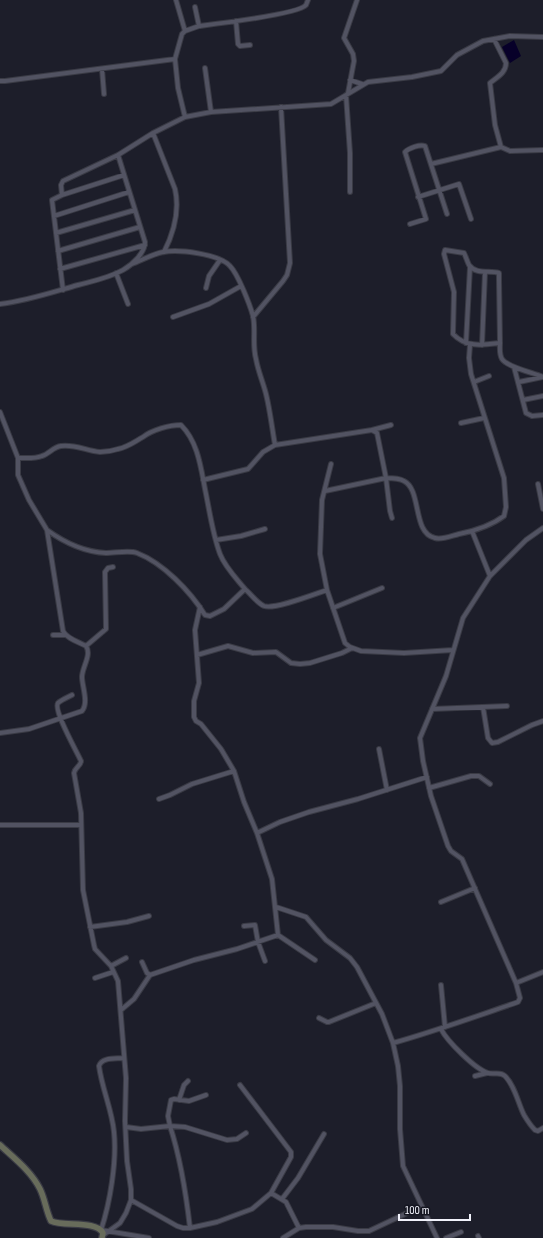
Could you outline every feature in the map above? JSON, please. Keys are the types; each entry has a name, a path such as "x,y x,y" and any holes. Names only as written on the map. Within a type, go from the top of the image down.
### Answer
{"street":[{"path":"176,0 185,31"},
{"path":"186,117 178,88 175,59 179,41 185,31 198,26 236,21 301,9 306,5 308,0"},
{"path":"350,192 347,94 354,65 354,57 345,41 344,36 356,0"},
{"path":"195,8 198,26"},
{"path":"236,21 238,44 240,46 250,45"},
{"path":"62,195 61,185 63,181 118,155 153,133 186,117 211,112 328,105 334,103 362,84 373,81 412,77 441,71 457,55 483,41 510,36 543,37"},
{"path":"494,38 506,64 503,73 490,83 495,125 501,147"},
{"path":"0,80 4,81 175,59"},
{"path":"205,68 211,112"},
{"path":"102,69 104,94"},
{"path":"350,80 362,84"},
{"path":"253,317 283,281 287,275 290,263 281,107"},
{"path":"153,133 177,197 174,230 164,252"},
{"path":"410,224 426,219 418,197 406,151 424,145 447,214"},
{"path":"431,164 501,147 510,151 543,150"},
{"path":"118,155 145,245 140,254 126,268"},
{"path":"63,290 52,200 62,195 124,175"},
{"path":"418,197 459,184 471,219"},
{"path":"54,216 129,192"},
{"path":"56,233 135,210"},
{"path":"58,251 140,227"},
{"path":"60,269 145,245"},
{"path":"324,491 386,478 401,479 409,484 422,528 428,535 435,538 442,538 472,531 499,520 504,516 506,507 504,478 484,418 469,358 468,344 470,266 464,253 444,251 454,292 452,331 456,337 468,344 482,345 500,343"},
{"path":"0,304 29,299 63,290 116,273 147,257 164,252 188,252 220,260 228,264 233,270 241,286 253,317 253,343 266,394 275,445"},
{"path":"206,288 209,276 220,260"},
{"path":"470,266 475,270 500,273 500,343 502,359 514,367 543,377"},
{"path":"482,345 485,272"},
{"path":"116,273 128,304"},
{"path":"173,317 209,304 241,286"},
{"path":"514,367 526,413 529,415 543,415"},
{"path":"474,382 489,376"},
{"path":"519,382 543,377"},
{"path":"523,400 543,396"},
{"path":"0,412 18,458 18,475 29,500 47,530 58,603 65,635"},
{"path":"461,423 484,418"},
{"path":"18,458 43,456 59,446 74,446 99,452 109,451 128,446 144,436 174,425 181,425 193,443 199,459 216,540 224,561 245,589 262,605 269,607 278,606 327,590"},
{"path":"203,480 248,469 263,452 275,445 372,430 391,425"},
{"path":"372,430 377,433 392,518"},
{"path":"331,464 322,500 320,554 327,590 345,643 360,651 404,653 429,650 453,650"},
{"path":"538,484 543,509"},
{"path":"393,1043 443,1028 518,1002 520,998 516,983 462,859 448,846 429,788 420,738 446,676 463,618 490,576 526,540 543,528"},
{"path":"216,540 242,536 265,529"},
{"path":"47,530 77,547 106,553 136,553 158,565 184,588 205,614 210,616 224,609 245,589"},
{"path":"472,531 490,576"},
{"path":"86,646 106,629 105,572 108,568 113,567"},
{"path":"333,608 382,588"},
{"path":"200,607 195,630 199,683 194,701 194,718 221,749 234,771 272,879 278,935"},
{"path":"0,733 29,729 82,711 84,708 82,678 89,652 86,646 65,635 53,635"},
{"path":"197,655 228,646 253,653 276,652 291,663 300,664 310,663 342,653 352,648"},
{"path":"72,695 58,704 60,719 81,761 80,765 74,771 81,813 83,890 95,949 111,966 118,981 126,1078 126,1127 131,1200 120,1223 109,1230 102,1237"},
{"path":"432,709 507,706"},
{"path":"483,707 488,738 492,743 498,742 543,721"},
{"path":"379,749 387,790"},
{"path":"159,799 192,784 234,771"},
{"path":"429,788 471,776 479,776 490,784"},
{"path":"256,833 280,822 309,812 358,799 427,777"},
{"path":"0,824 81,825"},
{"path":"441,902 475,888"},
{"path":"276,907 306,917 326,940 350,958 357,967 382,1014 393,1043 398,1066 400,1086 400,1129 404,1166 437,1238"},
{"path":"90,927 127,922 149,916"},
{"path":"244,926 255,925 258,942 265,960"},
{"path":"121,1010 134,999 150,975 278,935"},
{"path":"278,935 315,960"},
{"path":"111,966 126,958"},
{"path":"142,962 147,973 150,975"},
{"path":"95,978 113,972"},
{"path":"516,983 543,972"},
{"path":"441,984 443,1028 452,1045 487,1073"},
{"path":"319,1018 329,1022 376,1003"},
{"path":"102,1237 101,1230 114,1173 114,1132 99,1066 104,1060 124,1058"},
{"path":"475,1076 487,1073 499,1073 504,1075 511,1085 524,1115 533,1128 535,1130 543,1128"},
{"path":"179,1100 184,1085 188,1081"},
{"path":"131,1200 177,1226 190,1228 217,1222 252,1209 271,1193 291,1157 291,1152 240,1085"},
{"path":"190,1228 184,1182 177,1147 168,1116 171,1100 174,1099 189,1102 206,1095"},
{"path":"126,1127 141,1129 170,1126 185,1127 227,1140 237,1139 246,1133"},
{"path":"282,1199 298,1178 324,1134"},
{"path":"0,1145 36,1182 43,1196 51,1221 58,1224 84,1225 101,1230 109,1230 149,1238"},
{"path":"271,1193 286,1202 299,1228"},
{"path":"283,1238 299,1228 312,1226 354,1231 369,1231 422,1206"},
{"path":"446,1238 461,1232"}],"shaded area":[{"path":"514,40 521,56 510,63 502,47"}]}
